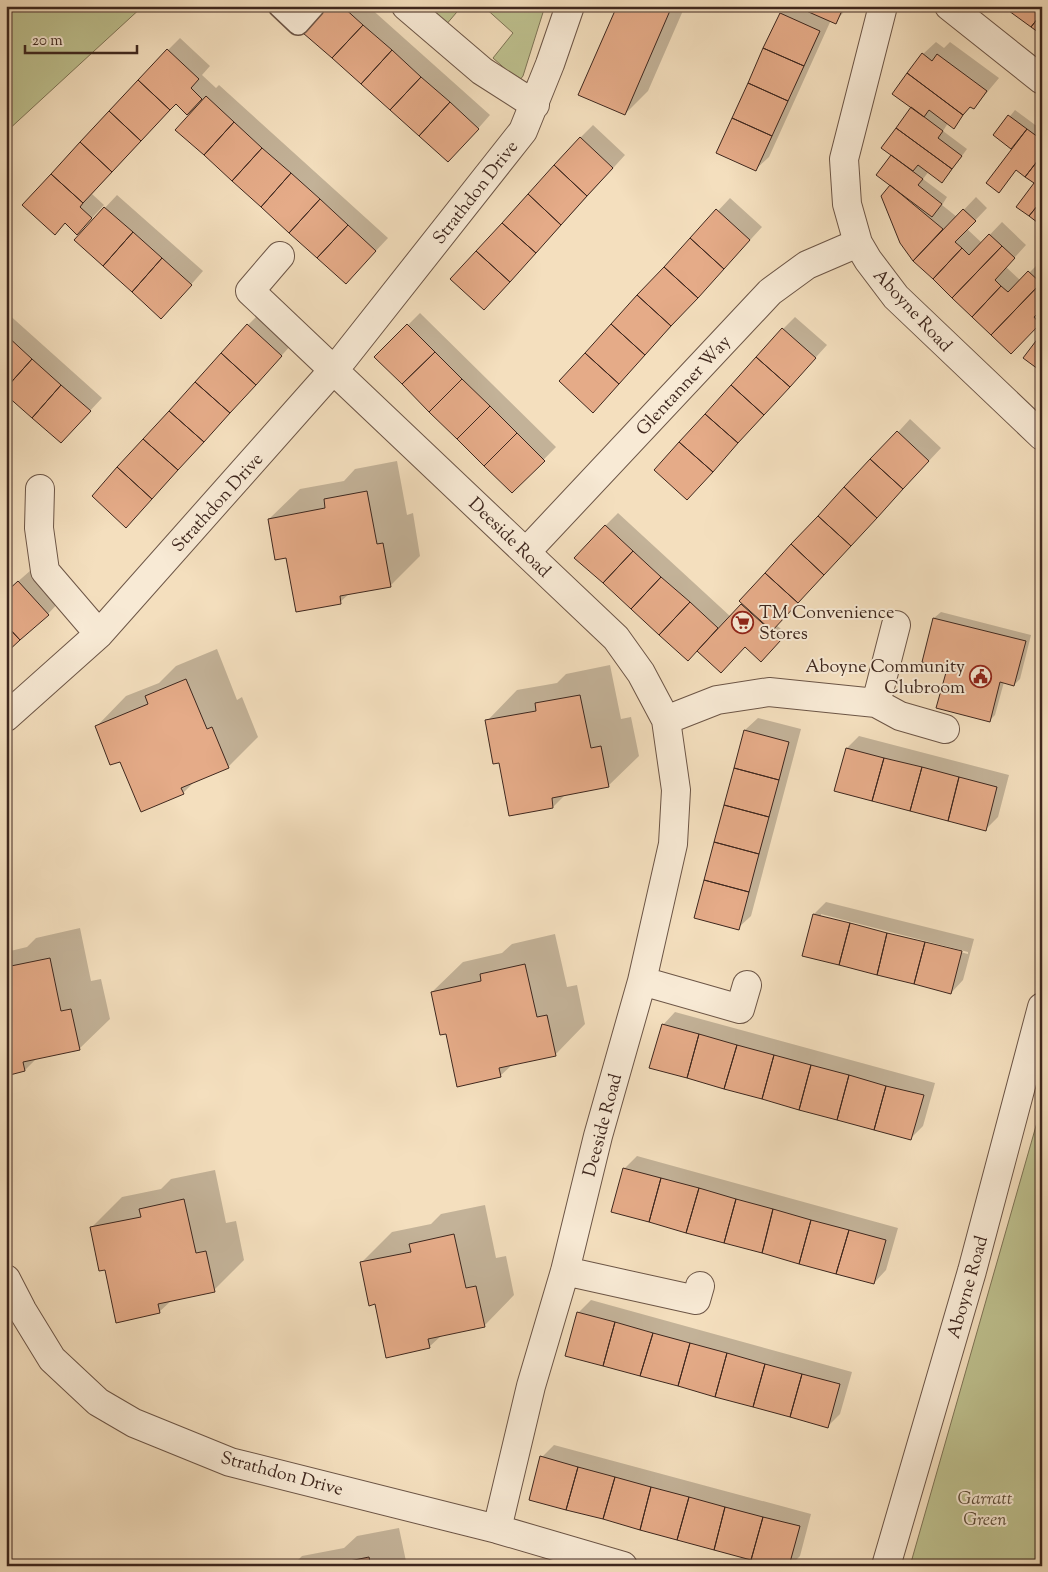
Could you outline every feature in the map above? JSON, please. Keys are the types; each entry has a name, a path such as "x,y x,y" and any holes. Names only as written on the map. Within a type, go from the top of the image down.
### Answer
{"street":[{"path":"406,6 482,71 534,105"},
{"name":"Strathdon Drive","path":"6,717 99,634 335,369 522,131 534,105 570,6"},
{"name":"Aboyne Road","path":"883,6 844,159 847,204 858,243 868,260 896,297 1042,436"},
{"path":"949,6 1042,80"},
{"name":"Glentanner Way","path":"526,552 770,292 807,264 858,243"},
{"path":"280,256 250,291 335,369"},
{"name":"Deeside Road","path":"335,369 616,638 641,673 666,720 676,790 673,844 642,981 598,1136 565,1271 531,1386 497,1529"},
{"path":"40,489 39,528 45,571 99,634"},
{"path":"876,703 896,625"},
{"path":"666,720 717,700 769,692 876,703 900,716 945,729"},
{"path":"642,981 740,1009 747,985"},
{"name":"Aboyne Road","path":"886,1566 972,1271 1042,1007"},
{"path":"565,1271 696,1300 700,1286"},
{"name":"Strathdon Drive","path":"6,1279 22,1310 52,1359 98,1402 134,1422 230,1462 497,1529 623,1566"}],"lane":[{"path":"279,6 298,24 314,6"}],"green space":[{"path":"6,6 143,6 6,132"},
{"path":"422,6 462,6 445,26"},
{"path":"483,6 545,6 523,76 519,81 493,58 513,33"},
{"name":"Garratt Green","path":"1042,1105 1042,1566 910,1566"}],"building":[{"path":"327,6 342,6 363,25 332,58 303,33"},
{"path":"617,6 672,6 625,115 578,95"},
{"path":"795,6 844,6 836,24"},
{"path":"1012,6 1042,6 1042,13 1031,27 1009,11"},
{"path":"780,13 820,31 804,66 763,48"},
{"path":"1042,13 1042,35 1031,27"},
{"path":"363,25 392,50 361,84 332,58"},
{"path":"763,48 804,66 788,101 748,83"},
{"path":"167,49 199,79 191,88 202,99 187,115 176,104 170,110 138,80"},
{"path":"392,50 421,77 390,110 361,84"},
{"path":"922,53 932,61 937,54 987,91 974,109 970,107 963,115 907,73"},
{"path":"907,73 963,115 954,129 929,110 924,117 892,94"},
{"path":"421,77 450,102 419,136 390,110"},
{"path":"138,80 170,110 141,141 109,111"},
{"path":"748,83 788,101 772,136 732,118"},
{"path":"206,96 234,122 204,155 175,130"},
{"path":"450,102 479,129 448,162 419,136"},
{"path":"911,107 943,131 938,138 962,156 952,169 896,128"},
{"path":"109,111 141,141 112,172 80,142"},
{"path":"1008,115 1027,129 1011,149 993,135"},
{"path":"732,118 772,136 756,171 716,153"},
{"path":"234,122 262,148 232,181 204,155"},
{"path":"896,128 952,169 942,183 918,165 913,171 881,148"},
{"path":"1027,129 1042,140 1042,155 1025,177 1016,170 999,193 986,183"},
{"path":"580,137 613,168 587,196 554,165"},
{"path":"80,142 112,172 83,203 51,174"},
{"path":"262,148 291,173 261,207 232,181"},
{"path":"891,155 923,179 918,185 942,204 932,217 876,175"},
{"path":"1042,155 1042,200 1029,216 1016,207 1034,183 1025,177"},
{"path":"554,165 587,196 561,225 528,194"},
{"path":"291,173 320,199 289,233 261,207"},
{"path":"51,174 83,203 80,207 92,218 77,235 65,223 55,235 22,205"},
{"path":"890,185 943,229 913,261 900,243 881,196"},
{"path":"528,194 561,225 536,253 502,223"},
{"path":"320,199 348,225 317,258 289,233"},
{"path":"1042,200 1042,226 1029,216"},
{"path":"104,207 133,232 103,266 74,240"},
{"path":"716,209 750,240 724,269 690,238"},
{"path":"963,209 976,221 955,242 962,248 933,279 913,261"},
{"path":"502,223 536,253 510,282 476,251"},
{"path":"348,225 376,251 346,284 317,258"},
{"path":"133,232 162,258 132,292 103,266"},
{"path":"989,234 1002,246 952,298 933,279 962,248 969,255"},
{"path":"690,238 724,269 698,298 664,267"},
{"path":"1002,246 1015,258 995,280 1001,286 972,317 952,298"},
{"path":"476,251 510,282 484,310 450,279"},
{"path":"162,258 192,285 161,319 132,292"},
{"path":"664,267 698,298 671,326 637,295"},
{"path":"1028,271 1041,283 991,335 972,317 1001,286 1008,292"},
{"path":"1041,283 1042,309 1034,317 1040,324 1011,354 991,335"},
{"path":"637,295 671,326 645,355 611,324"},
{"path":"247,324 282,356 256,385 221,353"},
{"path":"407,324 435,352 402,384 374,357"},
{"path":"611,324 645,355 619,384 585,353"},
{"path":"782,328 816,358 790,387 756,357"},
{"path":"1042,333 1042,372 1023,358"},
{"path":"6,335 32,359 6,388"},
{"path":"435,352 462,379 429,412 402,384"},
{"path":"221,353 256,385 230,413 195,382"},
{"path":"585,353 619,384 593,413 559,381"},
{"path":"756,357 790,387 764,415 731,385"},
{"path":"32,359 61,385 32,418 6,395 6,388"},
{"path":"462,379 490,406 457,439 429,412"},
{"path":"195,382 230,413 204,442 169,411"},
{"path":"61,385 91,411 61,443 32,418"},
{"path":"731,385 764,415 738,443 705,414"},
{"path":"490,406 517,433 484,466 457,439"},
{"path":"169,411 204,442 178,470 143,439"},
{"path":"705,414 738,443 713,472 679,442"},
{"path":"897,431 929,461 903,489 870,459"},
{"path":"517,433 545,461 512,493 484,466"},
{"path":"143,439 178,470 152,499 117,467"},
{"path":"679,442 713,472 687,500 654,470"},
{"path":"870,459 903,489 877,518 844,487"},
{"path":"117,467 152,499 126,528 92,496"},
{"path":"844,487 877,518 851,546 818,516"},
{"path":"367,491 377,544 383,543 391,587 340,596 341,604 296,612 286,558 275,560 268,519 325,508 324,499"},
{"path":"818,516 851,546 824,575 791,544"},
{"path":"605,525 633,551 603,583 574,558"},
{"path":"791,544 824,575 798,603 765,573"},
{"path":"633,551 661,577 631,609 603,583"},
{"path":"765,573 798,603 772,631 739,601"},
{"path":"661,577 690,602 659,635 631,609"},
{"path":"18,581 49,615 20,640 6,625 6,592"},
{"path":"690,602 718,628 688,661 659,635"},
{"name":"TM Convenience Stores","path":"741,604 781,640 761,662 745,647 721,673 697,651"},
{"name":"Aboyne Community Clubroom","path":"933,618 1026,641 1014,686 1000,682 990,722 936,708 947,669 922,662"},
{"path":"6,625 20,640 6,653"},
{"path":"186,679 207,729 212,727 229,768 181,788 184,794 141,812 120,762 110,765 95,726 148,704 145,696"},
{"path":"580,695 591,748 601,746 609,787 552,798 553,808 509,816 499,763 493,764 485,720 536,711 535,703"},
{"path":"744,730 789,742 779,780 734,768"},
{"path":"846,748 884,758 872,801 834,791"},
{"path":"884,758 922,767 910,811 872,801"},
{"path":"922,767 959,777 948,821 910,811"},
{"path":"734,768 779,780 769,817 724,805"},
{"path":"959,777 997,787 986,831 948,821"},
{"path":"724,805 769,817 759,854 714,842"},
{"path":"714,842 759,854 749,892 704,880"},
{"path":"704,880 749,892 739,930 694,918"},
{"path":"813,914 850,923 839,965 802,956"},
{"path":"850,923 887,933 877,975 839,965"},
{"path":"887,933 925,942 914,984 877,975"},
{"path":"925,942 962,951 951,994 914,984"},
{"path":"50,958 61,1011 71,1009 80,1050 23,1062 25,1071 6,1076 6,967"},
{"path":"525,964 537,1017 547,1015 556,1056 499,1068 501,1077 457,1087 446,1034 440,1035 431,992 481,981 480,974"},
{"path":"662,1024 699,1034 687,1078 649,1068"},
{"path":"699,1034 737,1045 724,1089 687,1078"},
{"path":"737,1045 774,1055 762,1099 724,1089"},
{"path":"774,1055 811,1065 799,1110 762,1099"},
{"path":"811,1065 849,1075 837,1120 799,1110"},
{"path":"849,1075 886,1086 874,1130 837,1120"},
{"path":"886,1086 924,1095 911,1140 874,1130"},
{"path":"623,1168 661,1178 649,1222 611,1212"},
{"path":"661,1178 699,1188 686,1233 649,1222"},
{"path":"699,1188 736,1199 724,1243 686,1233"},
{"path":"184,1199 196,1253 206,1251 215,1292 158,1304 160,1313 116,1323 105,1270 99,1271 90,1227 141,1217 139,1209"},
{"path":"736,1199 773,1209 762,1253 724,1243"},
{"path":"773,1209 811,1220 799,1264 762,1253"},
{"path":"811,1220 849,1230 836,1274 799,1264"},
{"path":"849,1230 886,1240 874,1284 836,1274"},
{"path":"454,1234 466,1288 476,1286 485,1327 428,1339 430,1348 386,1358 375,1304 369,1306 360,1262 411,1252 409,1244"},
{"path":"577,1312 615,1322 603,1366 565,1356"},
{"path":"615,1322 653,1333 640,1376 603,1366"},
{"path":"653,1333 690,1343 678,1386 640,1376"},
{"path":"690,1343 727,1353 715,1397 678,1386"},
{"path":"727,1353 765,1364 753,1407 715,1397"},
{"path":"765,1364 802,1374 790,1417 753,1407"},
{"path":"802,1374 840,1384 828,1428 790,1417"},
{"path":"540,1456 578,1467 566,1510 529,1500"},
{"path":"578,1467 615,1477 603,1519 566,1510"},
{"path":"615,1477 651,1487 640,1530 603,1519"},
{"path":"651,1487 689,1497 677,1540 640,1530"},
{"path":"689,1497 725,1507 714,1550 677,1540"},
{"path":"725,1507 763,1517 751,1560 714,1550"},
{"path":"763,1517 800,1526 789,1566 772,1566 751,1560"},
{"path":"369,1557 371,1566 325,1566"}],"place":[{"name":"TM Convenience Stores","path":"743,622"},
{"name":"Aboyne Community Clubroom","path":"981,676"}]}
